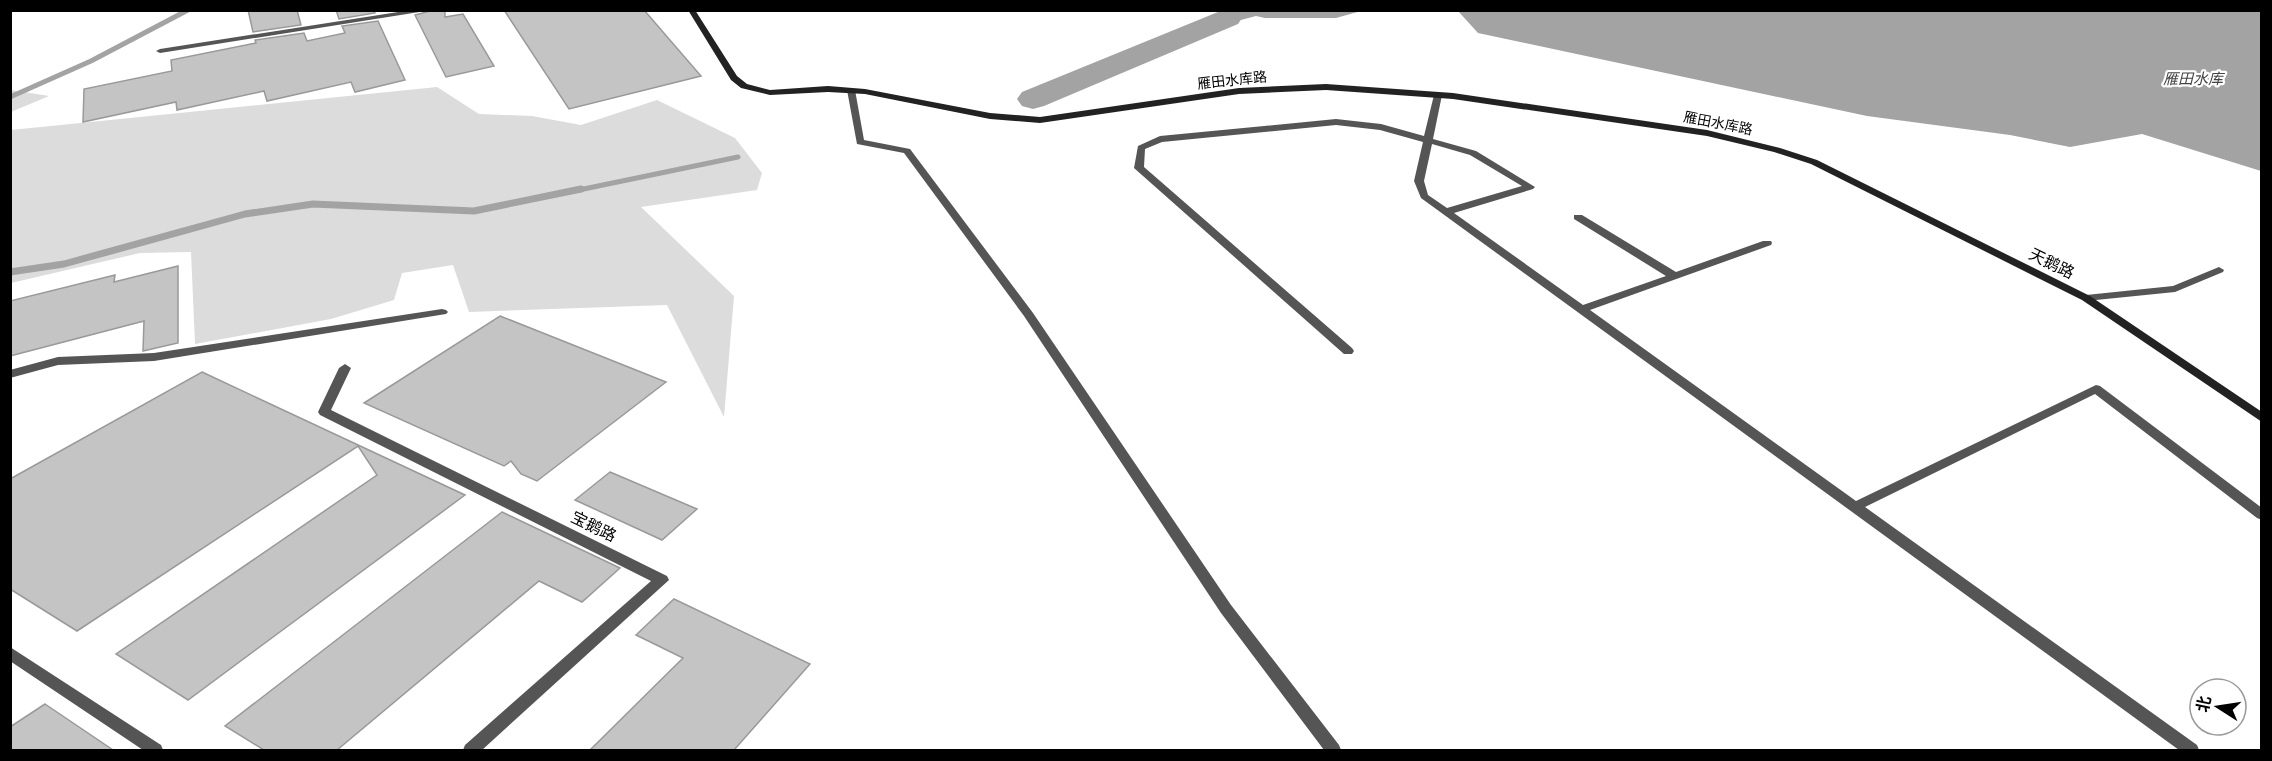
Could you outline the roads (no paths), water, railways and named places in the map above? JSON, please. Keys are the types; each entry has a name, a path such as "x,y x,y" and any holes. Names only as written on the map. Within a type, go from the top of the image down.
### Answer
{"main road":[{"name":"雁田水库路","path":"691,10 741,85 755,90 773,92 851,90 885,93 978,115 1015,120 1040,120 1239,90 1326,87 1438,95 1707,133 1777,150 1814,162"},
{"name":"天鹅路","path":"1814,162 2086,298 2262,418"}],"lane":[{"path":"160,51 429,10"},
{"path":"851,90 860,142 907,151 1029,315 1226,609 1333,750"},
{"path":"1438,95 1419,181 1424,196 2191,750"},
{"path":"1348,351 1139,168 1141,148 1160,139 1336,122 1381,126 1429,138 1473,153 1530,187 1445,212"},
{"path":"1578,217 1674,276"},
{"path":"1581,310 1767,243"},
{"path":"2086,298 2175,290 2219,270"},
{"path":"10,374 58,361 154,357 442,312"},
{"name":"宝鹅路","path":"345,368 324,412 662,580 471,750"},
{"path":"1854,507 2096,389 2262,515"},
{"path":"10,653 155,750"}],"water":[{"path":"1224,10 1361,11 1336,18 1256,16 1237,21 1218,14"},
{"name":"雁田水库","path":"1458,11 2261,11 2261,171 2142,134 2070,147 2010,135 1867,116 1478,33"}],"waterway":[{"path":"10,97 91,61 188,10"},
{"path":"1033,99 1228,18"},
{"path":"574,191 738,157"},
{"path":"10,272 64,264 245,214 313,204 474,211 581,189"}]}
